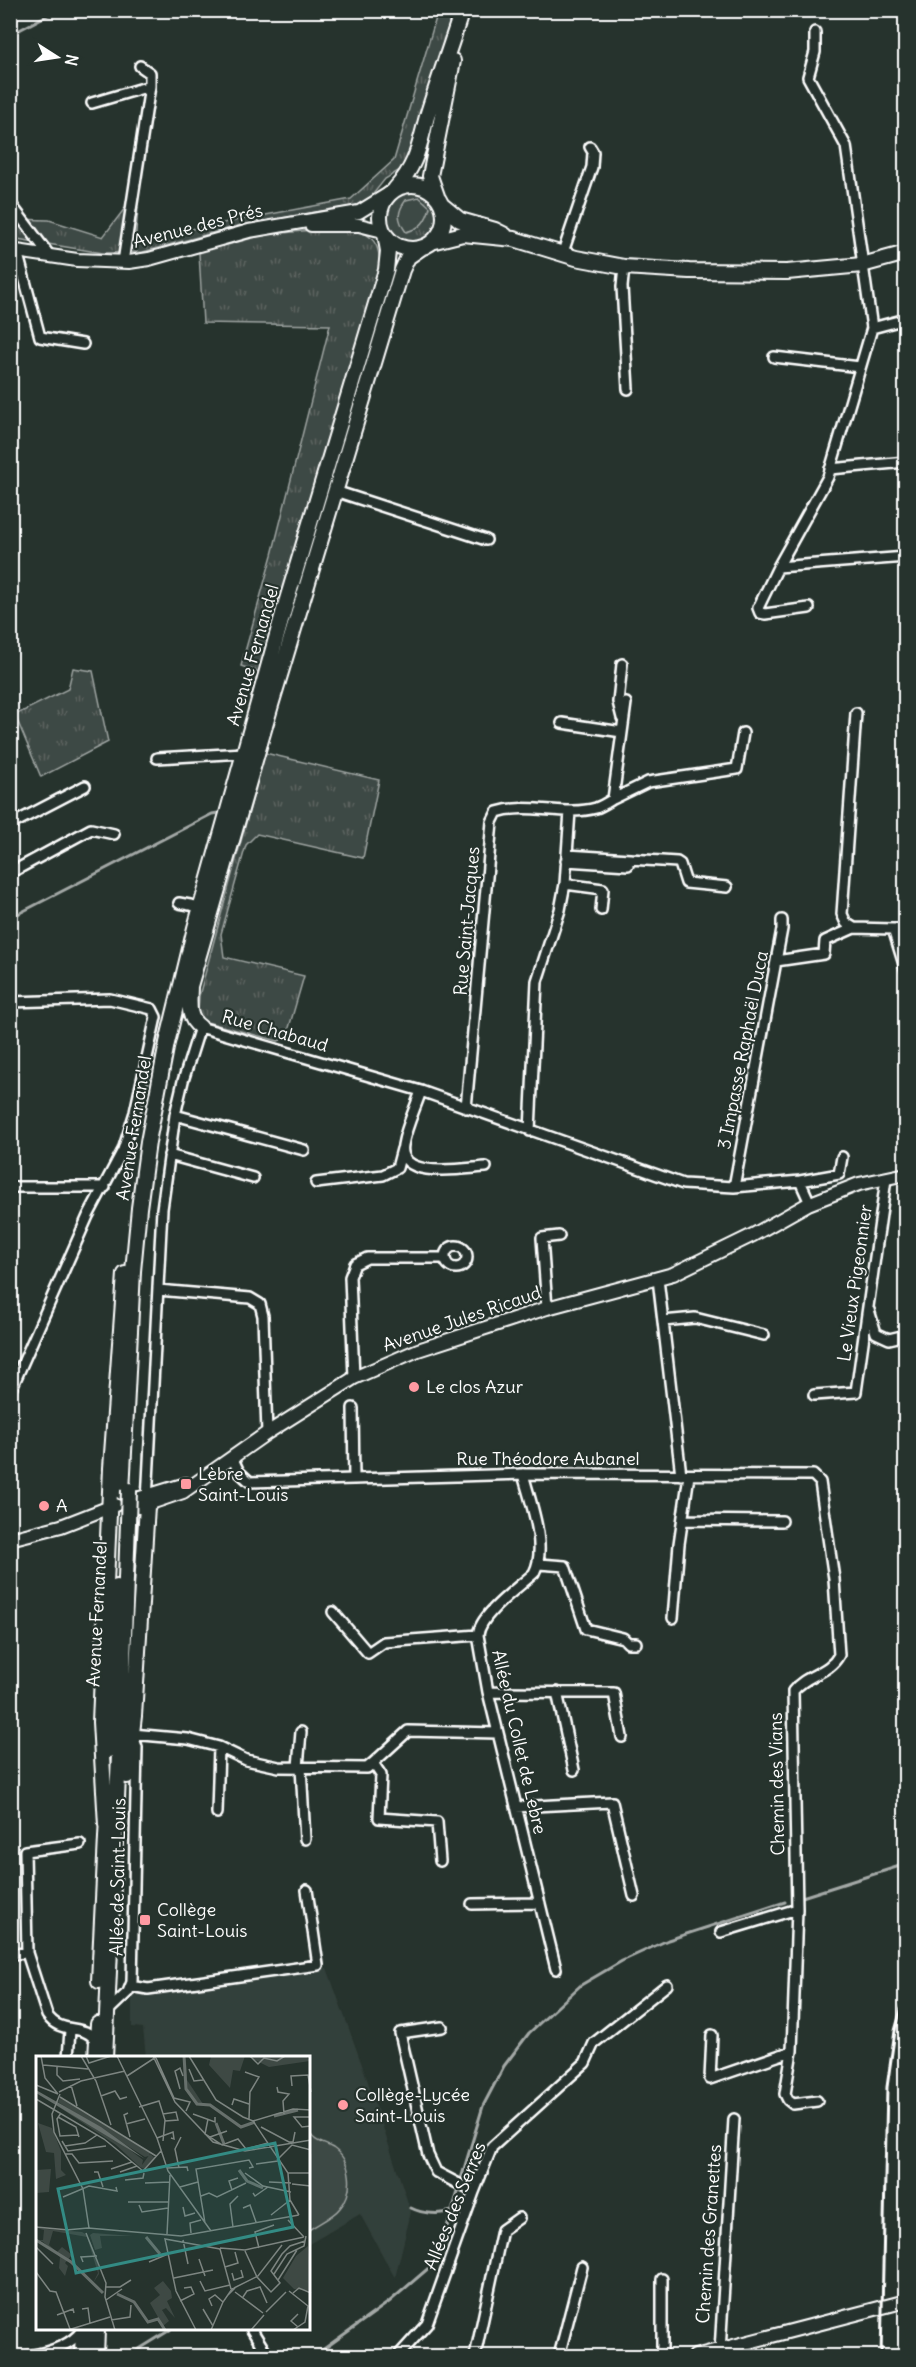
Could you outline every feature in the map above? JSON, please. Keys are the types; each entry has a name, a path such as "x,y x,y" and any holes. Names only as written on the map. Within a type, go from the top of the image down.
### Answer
{"main road":[{"path":"463,10 415,159 409,174 385,199 380,221 384,233 401,247 421,248 435,241 463,234 514,239"},
{"path":"435,241 444,225 440,201 430,176 432,159 463,10"},
{"path":"394,190 404,185 422,186 460,220 495,230 562,255 624,267 689,271 787,272 862,265 906,253"},
{"name":"Avenue Fernandel","path":"105,2056 114,1884 133,1271 148,1142 167,1043 201,907 316,503 386,270 388,251 384,233"},
{"name":"Avenue Fernandel","path":"96,2056 106,1825 140,1290 150,1181 170,1069 190,985 402,270 408,257 421,248"},
{"path":"190,985 191,1015 200,1027"},
{"path":"114,1884 132,1734 141,1625 127,1506"},
{"path":"82,2356 83,2331"},
{"path":"96,2356 97,2331"}],"street":[{"path":"808,608 765,614 760,613 758,608 831,469 872,327 846,146 808,77 815,52 815,32"},
{"path":"123,262 150,86 150,73 140,66"},
{"path":"92,103 150,86"},
{"path":"562,255 592,166 593,152 590,147"},
{"name":"Avenue des Prés","path":"14,250 77,260 123,262 149,259 249,231 359,212 394,190"},
{"path":"10,202 51,256"},
{"name":"Avenue des Prés","path":"286,224 359,225 384,233"},
{"path":"14,250 40,337 83,344"},
{"path":"624,267 622,287 628,388"},
{"path":"872,327 906,319"},
{"path":"774,357 860,367"},
{"path":"831,469 906,462"},
{"path":"335,491 486,540"},
{"path":"778,567 906,557"},
{"path":"622,664 618,702 622,727"},
{"path":"613,799 626,703"},
{"path":"855,713 842,914 846,923 854,927 906,929"},
{"path":"562,723 622,727"},
{"name":"Rue Saint-Jacques","path":"466,1108 492,822 497,812 510,808 570,811 597,808 648,782 737,769 743,733"},
{"path":"157,758 244,753"},
{"path":"10,825 85,786"},
{"path":"530,1131 537,981 560,910 565,884 570,811"},
{"path":"10,873 91,829 114,834"},
{"path":"567,858 628,865"},
{"path":"567,858 677,862 680,864 686,883 727,887"},
{"path":"565,884 603,889 601,910"},
{"path":"179,903 201,907"},
{"name":"3 Impasse Raphaël Duca","path":"734,1187 782,920"},
{"path":"776,961 824,954 825,941 854,927"},
{"path":"893,929 906,971"},
{"path":"10,1002 110,999 152,1009 156,1017 135,1112 123,1150 88,1216 10,1392"},
{"name":"Rue Chabaud","path":"127,1506 158,1290 159,1250 175,1115 200,1027 421,1091 683,1184 734,1187 800,1181 839,1174 842,1157"},
{"path":"316,1183 383,1175 397,1168 421,1091"},
{"path":"175,1115 304,1150"},
{"path":"403,1148 406,1161 415,1168 429,1170 486,1167"},
{"path":"169,1155 254,1178"},
{"name":"Avenue Jules Ricaud","path":"10,1539 183,1492 267,1433 354,1378 418,1350 547,1308 673,1274 743,1240 810,1203 860,1184 906,1174"},
{"name":"Le Vieux Pigeonnier","path":"814,1395 856,1392 886,1179"},
{"path":"800,1181 810,1203"},
{"path":"10,1187 105,1187"},
{"path":"547,1308 542,1238 559,1236"},
{"path":"354,1378 350,1277 355,1264 368,1258 445,1258"},
{"path":"658,1279 685,1475 673,1618"},
{"path":"158,1290 250,1298 260,1304 263,1316 267,1433"},
{"path":"868,1308 876,1332 888,1338 906,1335"},
{"path":"663,1321 695,1318 764,1335"},
{"path":"353,1408 354,1479"},
{"name":"Rue Théodore Aubanel","path":"232,1457 239,1472 250,1482 523,1474 685,1475"},
{"path":"523,1474 539,1542 538,1564 565,1566 586,1629 623,1638 628,1643 636,1644"},
{"name":"Chemin des Vians","path":"685,1475 813,1475 820,1482 834,1579 839,1655 834,1664 801,1681 793,1691 797,1908 792,2051 785,2094 793,2104 817,2101"},
{"path":"682,1520 782,1521"},
{"name":"Allée du Collet de Lebre","path":"538,1564 534,1573 485,1617 479,1626 478,1635 488,1692 556,1970"},
{"path":"333,1612 368,1653 384,1642 478,1635"},
{"path":"488,1692 614,1693 622,1737"},
{"path":"557,1692 574,1770"},
{"path":"132,1734 188,1739 219,1747 246,1760 279,1767 367,1768 408,1731 498,1733"},
{"path":"301,1732 300,1767 305,1839"},
{"name":"Allée de Saint-Louis","path":"131,1986 137,1842 137,1747 132,1734"},
{"path":"217,1813 219,1747"},
{"path":"373,1763 381,1775 379,1818 437,1822 440,1861"},
{"path":"516,1807 612,1802 634,1896"},
{"path":"80,1844 25,1851 27,1953 47,2015 58,2026 85,2031 96,2041"},
{"path":"107,2012 124,1997 131,1986 148,1989 318,1965 307,1890"},
{"path":"472,1904 540,1903"},
{"path":"722,1932 797,1908"},
{"path":"10,1954 27,1953"},
{"name":"Allées des Serres","path":"398,2356 427,2324 492,2147 585,2063 594,2043 666,1985"},
{"path":"442,2027 400,2033 428,2155 436,2172 474,2192"},
{"path":"68,2056 70,2030"},
{"path":"712,2036 710,2079 792,2051"},
{"name":"Chemin des Granettes","path":"720,2351 734,2119"},
{"path":"906,2217 906,2241"},
{"path":"475,2356 502,2230 519,2218"},
{"path":"559,2356 582,2267"},
{"path":"662,2279 662,2356"},
{"path":"695,2356 720,2351 736,2352 764,2338 906,2301"},
{"path":"28,2356 45,2353 82,2331"},
{"path":"253,2331 268,2356"}],"shaded area":[{"name":"Collège-Lycée Saint-Louis","path":"327,1968 411,2212 395,2278 360,2214 310,2243 310,2056 146,2056 143,2028 132,2027 132,1996"}],"green space":[{"path":"438,11 455,11 408,165 385,179 370,198 358,205 241,225 143,252 103,253 11,238 10,219 49,220 103,237 125,208 138,208 135,244 175,232 351,199 394,160"},
{"path":"409,190 426,194 435,202 438,213 435,225 428,235 418,241 406,241 394,233 387,220 388,207 396,197"},
{"path":"419,197 430,207 425,220 416,229 406,232 399,216 401,208 406,200"},
{"path":"322,229 354,231 369,237 375,243 380,265 262,673 241,666 272,555 330,325 203,323 199,253 263,235"},
{"path":"73,668 93,671 108,742 41,777 15,715 68,689"},
{"path":"265,753 379,780 363,858 257,834 246,845 221,934 224,957 304,976 286,1038 278,1041 203,1021 198,1012 199,996"},
{"path":"310,2133 317,2141 333,2148 348,2168 348,2193 340,2208 310,2229"}],"waterway":[{"path":"10,35 57,10"},
{"path":"10,918 212,814 218,813"},
{"path":"799,1898 906,1864"},
{"path":"461,2179 483,2106 504,2066 529,2033 581,1985 622,1961 668,1940 785,1902"},
{"path":"314,2356 389,2302 431,2266 439,2252 458,2192"},
{"path":"411,2208 432,2213 452,2211"},
{"path":"128,2356 168,2331"}],"railway":[{"path":"881,2356 887,2087 895,2031 906,1991"}],"place":[{"name":"Le clos Azur","path":"414,1387"},
{"name":"Lèbre Saint-Louis","path":"186,1484"},
{"name":"A","path":"44,1506"},
{"name":"Collège Saint-Louis","path":"145,1920"},
{"name":"Collège-Lycée Saint-Louis","path":"343,2105"}]}
